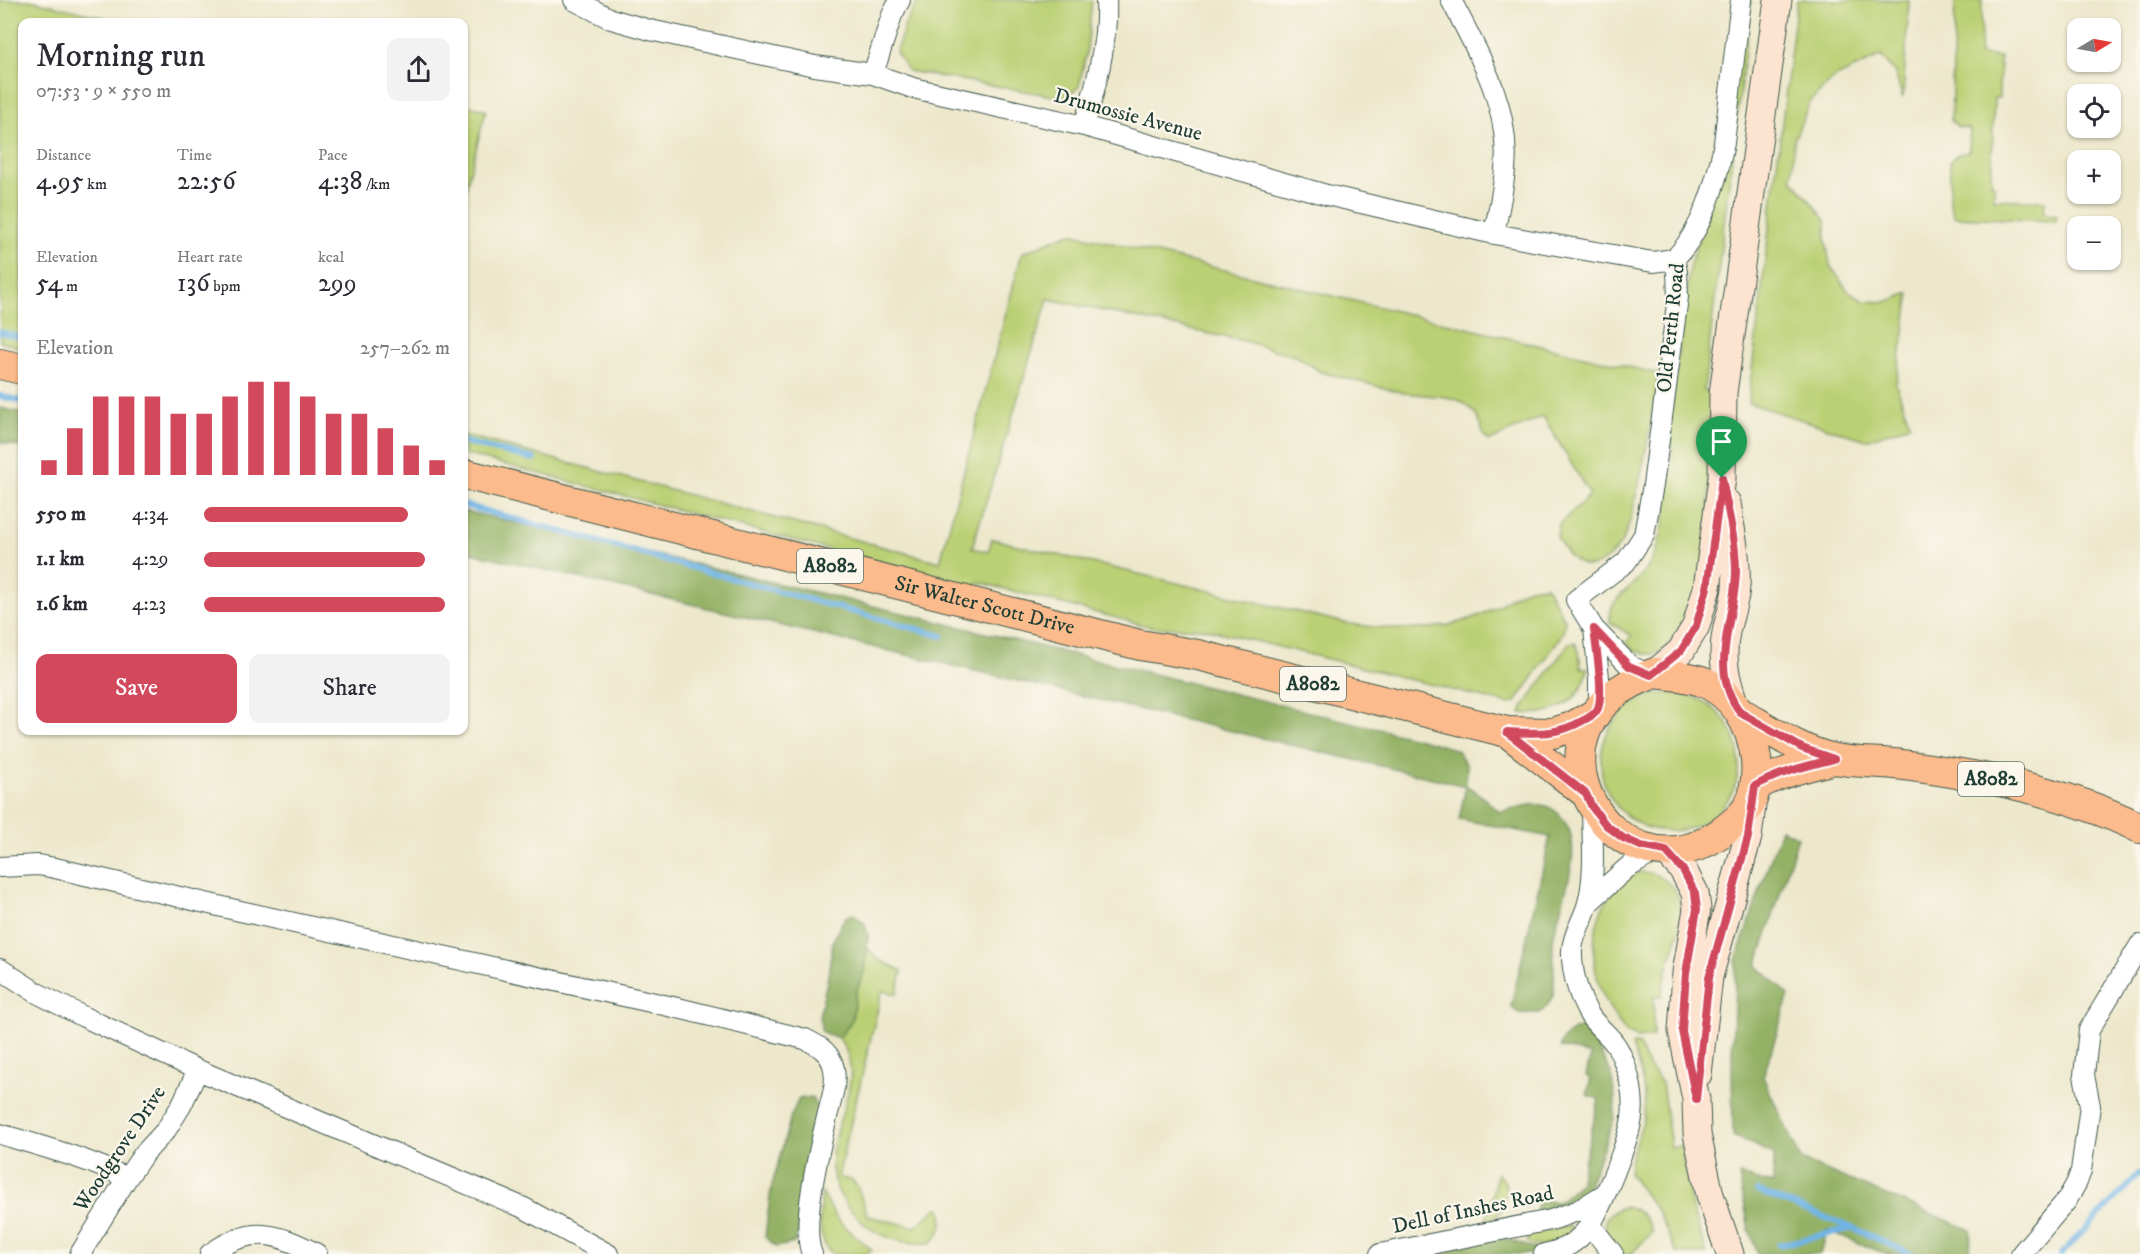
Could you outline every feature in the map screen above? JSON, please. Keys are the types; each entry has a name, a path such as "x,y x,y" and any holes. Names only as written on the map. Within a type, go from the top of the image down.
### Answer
{"main road":[{"path":"1653,674 1681,651 1696,626 1707,588 1722,478 1723,393 1778,0"},
{"path":"0,364 18,368"},
{"name":"Sir Walter Scott Drive","path":"468,475 1128,642 1198,655 1507,732 1553,733 1572,727 1597,710"},
{"path":"1722,478 1736,567 1734,606 1726,631 1725,676 1738,709"},
{"name":"A8082","path":"1834,759 1773,777 1754,792 1733,824 1709,841 1691,848 1662,851 1641,846 1623,838 1606,825 1589,800 1582,783 1580,759 1587,727 1597,710 1615,692 1653,674 1676,675 1703,682 1722,693 1738,709 1802,748 1834,759 1954,772 2010,783 2076,802 2140,828"},
{"name":"A8082","path":"1738,709 1753,740 1756,766 1754,792"},
{"name":"Sir Walter Scott Drive","path":"1507,732 1589,800"},
{"path":"1730,1254 1710,1196 1697,1134 1696,1099 1709,977 1748,837 1754,792"},
{"path":"1662,851 1683,870 1695,893 1697,909 1686,973 1682,1031 1696,1099"}],"street":[{"name":"Drumossie Avenue","path":"574,0 611,19 650,30 815,66 873,74 913,88 1084,126 1327,195 1494,234 1653,262 1674,259"},
{"path":"873,74 892,15 900,0"},
{"path":"1084,126 1097,81 1105,40 1106,0"},
{"path":"1451,0 1486,68 1499,104 1505,132 1505,170 1494,234"},
{"name":"Old Perth Road","path":"1594,629 1576,600 1626,562 1644,535 1678,297 1674,259 1691,239 1720,164 1742,0"},
{"path":"1594,629 1629,666 1653,674"},
{"path":"1594,629 1599,678 1597,710"},
{"path":"1544,1254 1559,1251 1592,1226 1632,1119 1632,1093 1626,1068 1617,1046 1591,1016 1581,997 1576,980 1572,950 1588,903 1592,876 1589,800"},
{"path":"1588,903 1627,868 1662,851"},
{"path":"0,867 38,865 55,868 672,1006 805,1039 823,1048 832,1063 836,1079 816,1161 808,1231 812,1254"},
{"path":"2021,1254 2067,1200 2078,1182 2090,1106 2084,1075 2089,1030 2140,945"},
{"path":"0,969 37,993 198,1070 524,1208 608,1254"},
{"name":"Woodgrove Drive","path":"80,1254 143,1155 166,1131 198,1070"},
{"path":"0,1134 72,1155 127,1178"},
{"name":"Dell of Inshes Road","path":"1380,1254 1551,1220 1577,1211 1606,1193"},
{"path":"1592,1226 1613,1254"},
{"path":"210,1254 228,1241 257,1234 288,1239 317,1254"}],"green space":[{"path":"0,0 30,0 106,18 18,18 18,347 0,342"},
{"path":"919,0 1092,0 1087,49 1079,87 1065,98 908,71 896,52 906,22"},
{"path":"1746,0 1751,0 1704,390 1710,391 1709,519 1698,606 1664,651 1645,654 1635,651 1626,643 1632,636 1610,622 1610,613 1617,599 1648,567 1660,539 1673,448 1666,446 1690,264 1702,231"},
{"path":"1797,0 1909,0 1903,98 1894,71 1881,56 1834,78 1810,102 1794,140 1792,179 1826,220 1830,265 1847,290 1864,301 1886,302 1910,293 1896,384 1910,425 1866,440 1748,403"},
{"path":"1955,0 1982,0 1980,55 2000,57 1999,98 1994,98 1991,184 1994,184 1994,199 2045,201 2044,214 2057,215 2056,221 1954,217 1950,205 1950,161 1958,154 1969,151 1970,129 1958,127 1951,120"},
{"path":"468,106 486,110 468,180"},
{"path":"1070,233 1659,374 1642,469 1627,530 1621,543 1609,557 1599,564 1589,566 1574,560 1557,537 1559,524 1590,495 1543,416 1490,441 1485,438 1476,415 1458,400 1404,393 1321,372 1298,357 1248,342 1048,299 972,548 988,552 992,539 1345,623 1383,628 1419,629 1455,624 1491,610 1522,591 1546,586 1565,620 1563,633 1516,702 1509,704 1207,629 1151,627 978,582 976,588 468,455 468,436 940,562 1022,253"},
{"path":"0,408 18,412 18,446 0,442"},
{"path":"468,512 1064,652 1424,740 1457,750 1467,766 1466,786 468,552"},
{"path":"1575,642 1581,668 1588,668 1580,690 1565,705 1555,709 1533,714 1521,713 1569,643"},
{"path":"1670,693 1697,698 1709,704 1719,713 1728,723 1734,735 1739,762 1734,789 1728,801 1719,811 1709,820 1697,826 1670,831 1643,826 1631,820 1621,811 1612,801 1606,789 1601,762 1606,735 1612,723 1621,713 1631,704 1643,698"},
{"path":"1466,786 1500,812 1527,805 1552,808 1565,822 1571,834 1572,862 1553,942 1553,995 1540,1013 1519,1013 1511,1006 1550,837 1459,819"},
{"path":"1781,829 1798,837 1757,966 1789,995 1763,1077 1801,1160 1971,1230 1970,1254 1886,1254 1827,1230 1820,1254 1758,1254 1749,1229 1739,1175 1773,1184 1774,1154 1733,1136 1732,1054 1736,960"},
{"path":"1639,872 1657,875 1669,883 1678,896 1682,915 1661,996 1654,996 1653,1036 1636,1038 1632,1034 1628,1035 1604,998 1594,958 1594,940 1603,907 1612,893 1624,881"},
{"path":"854,914 865,924 868,937 864,972 856,992 852,1020 839,1038 822,1032 819,1016 833,941 845,917"},
{"path":"867,947 877,959 902,971 897,994 882,991 838,1177 853,1181 858,1188 868,1216 915,1227 937,1208 941,1209 943,1218 941,1228 937,1237 930,1243 912,1243 894,1239 869,1228 841,1197 832,1172 833,1149 850,1082 849,1060 839,1038 852,1020 856,992 864,972"},
{"path":"1586,1026 1611,1073 1615,1098 1614,1118 1585,1196 1570,1207 1540,1215 1536,1209 1539,1202 1560,1201 1579,1184 1599,1099 1587,1095 1591,1078 1586,1076 1591,1055 1560,1047 1564,1038 1570,1033"},
{"path":"1632,1045 1639,1045 1645,1061 1662,1083 1671,1147 1681,1146 1692,1209 1707,1254 1677,1254 1658,1212 1630,1175 1630,1161 1643,1122 1645,1106 1642,1079"},
{"path":"812,1097 822,1119 803,1223 794,1243 776,1247 765,1237 771,1189 791,1116 799,1099"},
{"path":"1497,1174 1505,1182 1505,1200 1500,1212 1492,1220 1486,1221"},
{"path":"822,1192 835,1216 872,1250 865,1254 833,1254 827,1248 820,1225"},
{"path":"1623,1207 1638,1211 1652,1232 1631,1254 1617,1254 1604,1227 1608,1216"},
{"path":"1569,1226 1575,1229 1574,1232 1551,1244 1539,1246 1528,1242 1527,1238 1532,1234"},
{"path":"1504,1238 1538,1250 1542,1254 1416,1254"}],"waterway":[{"path":"0,332 18,337"},
{"path":"0,396 18,400"},
{"path":"468,443 534,459"},
{"path":"468,506 942,636"},
{"path":"2061,1254 2139,1174"},
{"path":"1757,1191 1852,1228"},
{"path":"1779,1245 1853,1228 1911,1254"}],"route":[{"path":"1722,478 1736,567 1734,606 1724,645 1725,676 1735,705 1741,713 1802,748 1834,759 1794,769 1755,786 1748,837 1709,977 1696,1099 1682,1031 1686,973 1697,909 1695,893 1683,870 1666,851 1641,846 1623,838 1606,825 1592,807 1586,794 1507,732 1553,733 1572,727 1595,714 1599,707 1599,678 1594,629 1629,666 1651,675 1681,651 1696,626 1707,588 1722,478"}]}
